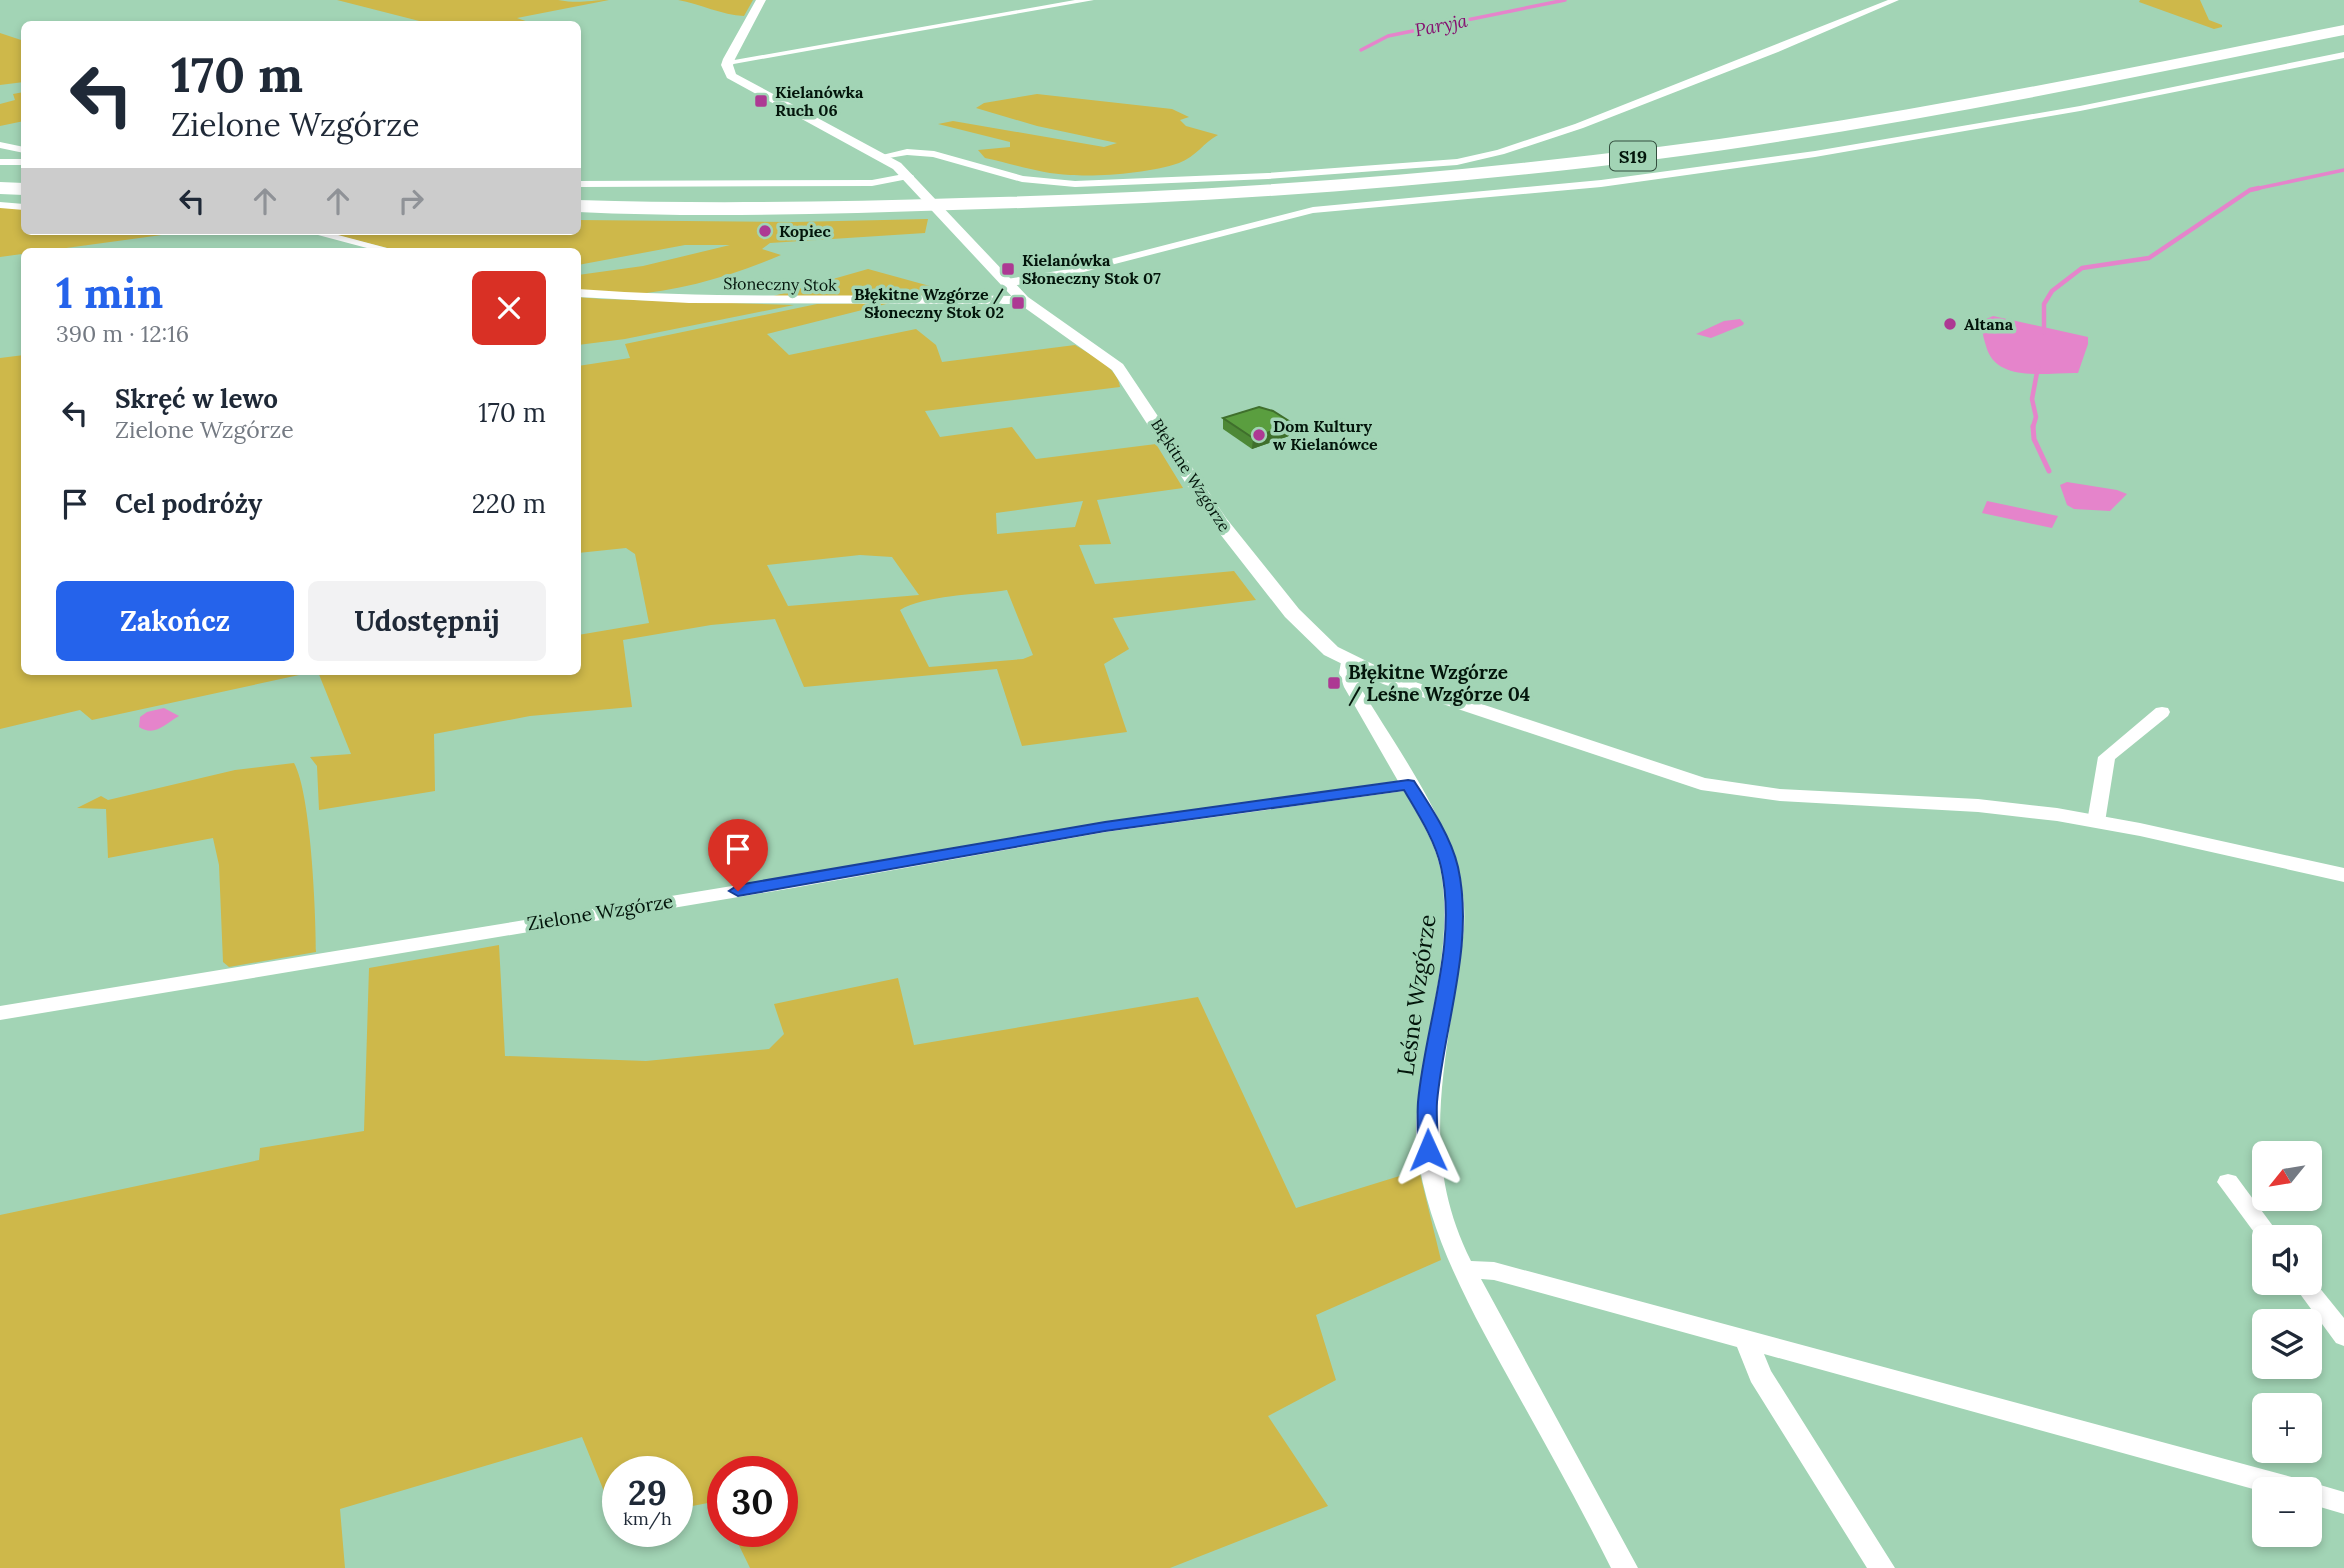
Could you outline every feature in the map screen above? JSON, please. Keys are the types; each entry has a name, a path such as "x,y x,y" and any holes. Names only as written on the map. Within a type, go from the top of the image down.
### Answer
{"highway":[{"name":"S19","path":"581,205 785,207 1070,201 1468,174 1670,151 1853,125 2344,30"},
{"name":"S19","path":"581,215 842,216 1102,209 1485,181 1664,161 1871,131 2344,40"},
{"path":"0,178 21,179"},
{"path":"0,188 21,189"}],"street":[{"path":"730,59 761,0"},
{"path":"1021,0 1036,8"},
{"path":"730,59 1090,0"},
{"path":"883,156 907,152 934,153 1022,179 1075,184 1255,177 1457,162 1500,152 1579,126 1776,50 1895,0"},
{"path":"1007,283 1076,271 1314,210 1634,179 1737,165 1944,132 2205,85 2344,55"},
{"name":"Błękitne Wzgórze","path":"730,59 728,72 739,81 883,156 909,176 1023,300 1118,367 1219,522 1240,549 1315,638 1349,662 1390,680 1701,784 1748,794 1791,798 2017,809 2096,822 2344,875"},
{"path":"0,145 21,149"},
{"path":"0,162 21,163"},
{"path":"581,184 872,183 909,176"},
{"path":"0,205 21,206"},
{"path":"326,235 379,248"},
{"name":"Słoneczny Stok","path":"581,293 792,301 942,298 1023,300"},
{"name":"Leśne Wzgórze","path":"1349,662 1347,673 1352,687 1434,827 1449,865 1455,905 1453,939 1428,1102 1428,1150 1438,1202 1464,1269 1499,1339 1590,1500 1625,1568"},
{"path":"2096,822 2107,757 2162,712"},
{"name":"Zielone Wzgórze","path":"0,1013 805,880 1105,827 1408,785"},
{"path":"2228,1182 2261,1225"},
{"path":"1464,1269 1494,1271 2252,1477"},
{"path":"2313,1295 2344,1336"},
{"path":"1747,1341 1760,1375 1882,1568"},
{"path":"2322,1497 2344,1503"}],"shaded area":[{"path":"337,0 609,0 517,18 526,21 419,21"},
{"path":"678,0 753,0 744,16"},
{"path":"2200,0 2209,20 2222,27 2214,29 2139,2"},
{"path":"0,33 21,40 21,82 0,85"},
{"path":"21,93 21,122 0,126 0,104 15,100 13,94"},
{"path":"1037,94 1172,109 1189,117 1180,120 1186,126 1218,135 1179,163 1125,174 1070,175 1038,171 985,158 978,150 1010,147 1010,142 938,124 953,121 1104,147 1117,143 1037,126 976,108 984,103"},
{"path":"0,207 21,209 21,235 162,235 66,248 21,248 21,254 0,257"},
{"path":"928,219 925,233 770,243 762,249 781,255 744,270 686,286 621,295 581,291 581,275 643,266 730,245 685,245 581,264 581,248 387,248 336,235 581,235 581,220 794,222"},
{"path":"868,269 966,296 763,299"},
{"path":"581,297 794,305 625,339 581,345"},
{"path":"890,303 767,334 789,355 916,329 936,345 942,362 1075,345 1109,367 1120,387 925,411 940,437 1012,427 1036,459 1156,444 1183,488 1097,500 1111,544 1079,545 1095,584 1234,571 1256,600 1113,618 1129,649 1104,664 1127,732 1022,746 997,669 804,687 775,619 711,625 623,640 632,707 530,716 434,734 435,791 319,810 317,766 310,757 351,754 319,675 581,675 581,634 649,623 635,554 626,548 581,553 581,366 630,358 625,344 817,304","holes":["1083,501 1075,527 997,534 996,513","860,555 892,557 919,595 788,606 767,565","1007,590 1033,655 1023,659 929,667 900,610 937,598"]},
{"path":"1993,316 2088,337 2078,373 2024,373 2000,366 1992,358 1983,333 1984,320"},
{"path":"1740,319 1743,325 1711,338 1696,334 1724,321"},
{"path":"21,355 21,675 299,675 92,720 80,710 0,729 0,358"},
{"path":"2067,482 2127,494 2110,511 2074,509 2067,505 2060,485"},
{"path":"1987,501 2058,516 2052,528 1982,513"},
{"path":"164,708 179,716 155,730 139,727 140,717 147,712"},
{"path":"294,763 305,800 314,883 316,952 229,967 223,962 219,865 213,838 108,858 106,809 77,808 101,796 108,800 235,770"},
{"path":"499,945 505,1056 646,1061 769,1049 784,1034 774,1004 898,978 914,1045 1198,997 1296,1208 1419,1170 1441,1260 1316,1315 1336,1380 1268,1416 1328,1506 1170,1568 750,1568 740,1547 798,1547 798,1456 707,1456 707,1503 693,1506 693,1456 602,1456 602,1486 582,1437 340,1509 345,1568 0,1568 0,1215 259,1160 260,1148 364,1131 369,968"}],"building":[{"path":"1259,407 1273,411 1289,421 1285,422 1289,425 1253,438 1223,418"}],"waterway":[{"name":"Paryja","path":"1361,50 1388,36 1565,0"},
{"path":"2250,190 2344,170"},
{"path":"2250,190 2259,188"},
{"path":"2044,332 2044,304 2052,291 2082,268 2149,258 2250,190"},
{"path":"2033,427 2036,417 2032,399 2038,367"},
{"path":"2033,427 2034,439 2049,471"}],"place":[{"name":"Kielanówka Ruch 06","path":"761,101"},
{"name":"Kopiec","path":"765,231"},
{"name":"Kielanówka Słoneczny Stok 07","path":"1008,269"},
{"name":"Błękitne Wzgórze / Słoneczny Stok 02","path":"1018,303"},
{"name":"Altana","path":"1950,324"},
{"name":"Dom Kultury w Kielanówce","path":"1259,435"},
{"name":"Błękitne Wzgórze / Leśne Wzgórze 04","path":"1334,683"}],"route":[{"path":"738,891 1105,827 1408,785 1434,827 1449,865 1455,905 1453,939 1428,1102 1428,1150"}]}
